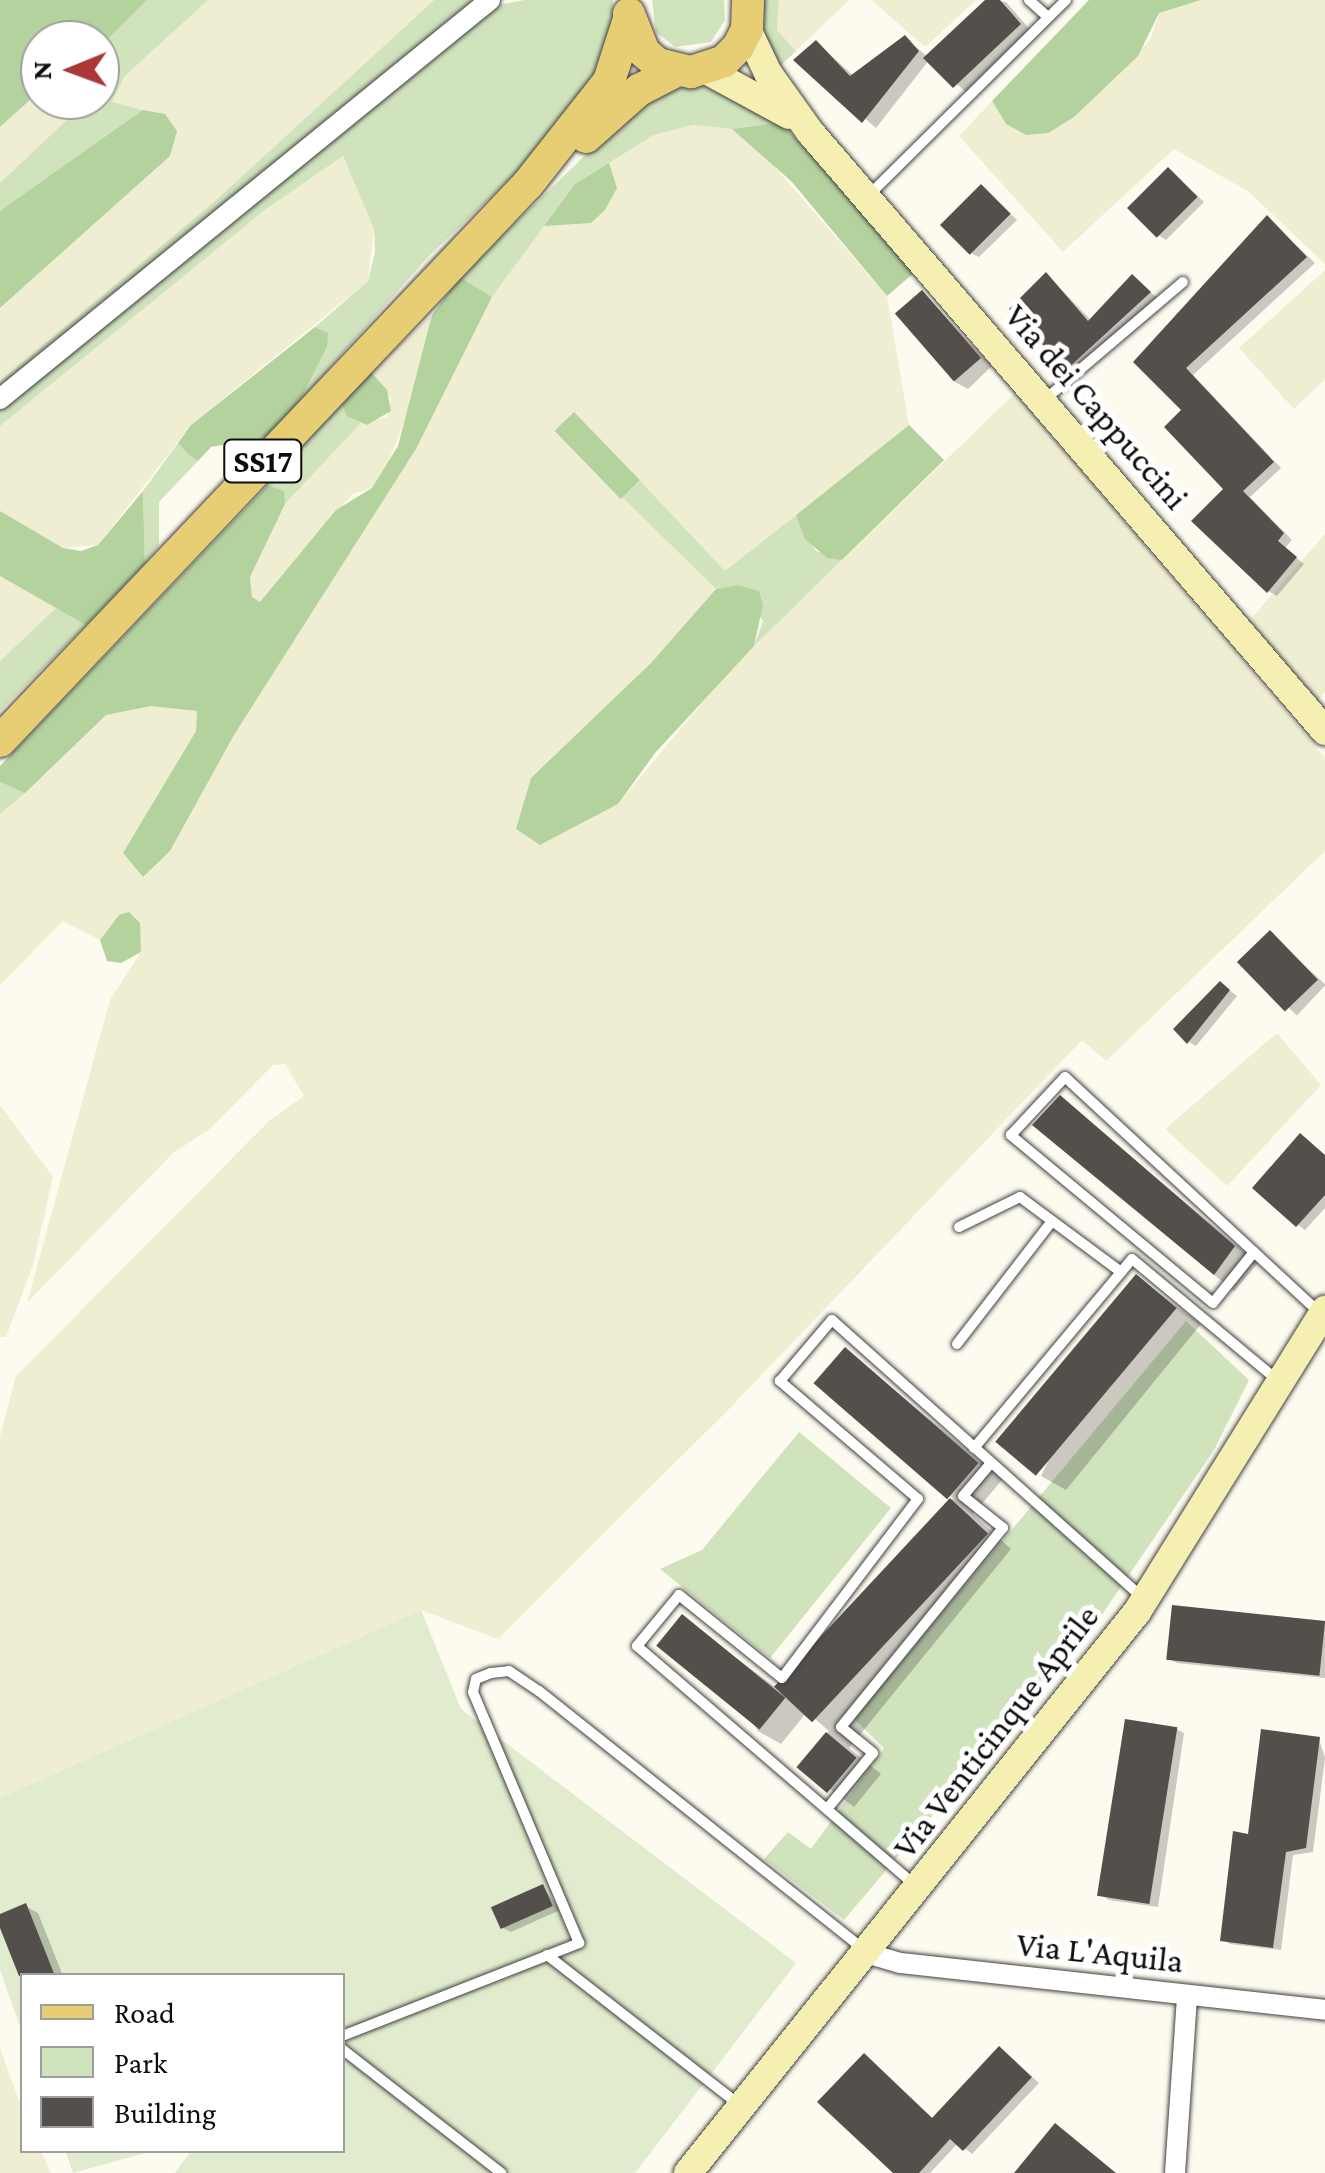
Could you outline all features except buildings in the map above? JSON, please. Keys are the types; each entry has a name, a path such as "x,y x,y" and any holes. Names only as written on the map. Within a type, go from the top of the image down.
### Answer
{"main road":[{"name":"SS17","path":"629,5 644,52 691,70"},
{"name":"SS17","path":"0,741 528,184 609,81 629,5"},
{"name":"SS17","path":"528,184 640,90 738,47 748,15"}],"street":[{"path":"0,399 490,0"},
{"name":"Via dei Cappuccini","path":"748,15 768,73 810,132 1325,731"},
{"name":"Via dei Cappuccini","path":"691,70 761,96 810,132"},
{"name":"Via Venticinque Aprile","path":"688,2173 921,1890 1146,1601 1324,1312"},
{"name":"Via L'Aquila","path":"869,1954 901,1963 1325,2010"},
{"path":"1175,2173 1187,1996"}],"lane":[{"path":"1029,0 1048,17"},
{"path":"866,198 1066,0"},
{"path":"1042,403 1183,282"},
{"path":"1254,1252 1213,1303 1011,1135 1065,1076 1324,1312"},
{"path":"959,1227 1020,1197 1121,1272"},
{"path":"956,1344 1052,1222"},
{"path":"974,1448 1132,1258 1282,1384"},
{"path":"921,1890 637,1646 679,1594 782,1678 918,1500 780,1380 832,1320 1146,1601"},
{"path":"827,1809 873,1752 841,1727 1003,1528 963,1496 991,1463"},
{"path":"345,2035 579,1943 473,1692 476,1679 491,1673 509,1671 539,1691 869,1954"},
{"path":"547,1956 742,2107"},
{"path":"345,2051 501,2173"}],"shaded area":[{"path":"208,0 434,0 216,200 0,381 0,308 170,156 143,110 120,104 120,86 125,76"},
{"path":"779,0 849,0 796,51 777,30"},
{"path":"871,0 976,0 925,47"},
{"path":"1201,0 1325,0 1325,264 1249,192 1174,149 1063,252 959,136 992,101 1006,124 1074,117 1150,40 1159,13"},
{"path":"20,109 20,120 67,120 0,183 0,127"},
{"path":"693,125 732,129 753,142 887,296 909,425 725,571 573,412 557,432 716,589 651,663 541,844 618,804 730,669 1015,393 1325,758 1325,851 1106,1061 1082,1040 731,1407 498,1639 421,1610 0,1798 0,1436 16,1376 270,1120 304,1096 285,1064 273,1065 210,1129 173,1153 27,1303 110,1000 141,952 119,915 100,940 63,921 0,985 0,814 106,715 151,705 197,711 196,731 123,853 143,877 170,851 234,735 416,449 492,297 575,184 654,135"},
{"path":"343,156 374,229 368,281 191,425 98,545 63,548 0,511 0,426 265,210"},
{"path":"1325,270 1325,379 1294,409 1239,348"},
{"path":"432,315 416,393 385,470 372,488 352,494 260,603 252,597 250,577 285,504 361,423 387,417 391,399 370,371"},
{"path":"1325,534 1325,692 1318,701 1249,621"},
{"path":"0,576 59,605 0,661"},
{"path":"1277,1033 1321,1085 1227,1186 1165,1129"},
{"path":"0,1105 53,1177 33,1265 6,1337 0,1337"},
{"path":"0,2048 20,2103 20,2153 42,2153 51,2173 0,2173"}],"green space":[{"path":"0,0 147,0 120,27 120,20 20,20 20,109 0,127"},
{"path":"147,0 208,0 125,76 120,86 120,27"},
{"path":"434,0 474,0 0,392 0,381 216,200"},
{"path":"525,0 613,0 611,58 563,128 429,256 300,401 327,347 327,333 315,327 368,281 375,252 374,229 343,156 265,210 0,426 0,406 492,6"},
{"path":"652,0 724,0 725,20 711,42 675,47 656,32"},
{"path":"763,0 779,0 777,30 796,51 776,70 763,37"},
{"path":"1089,0 1201,0 1159,13 1138,56 1074,117 1048,133 1026,135 1006,124 992,101"},
{"path":"714,85 781,122 732,129 693,125 654,135 575,184 492,297 460,277 645,97 670,88"},
{"path":"120,104 143,110 126,128 0,211 0,183 67,120 120,120"},
{"path":"143,110 165,114 177,131 170,156 0,308 0,211"},
{"path":"781,122 915,272 887,296 792,182 732,129"},
{"path":"609,163 617,188 605,210 591,223 544,226 575,184"},
{"path":"460,277 492,297 416,449 234,735 170,851 143,877 123,853 196,731 197,711 151,706 106,715 25,793 0,782 0,766 268,485 284,491 285,504 250,577 252,597 260,602 336,510 372,488 398,446 432,315"},
{"path":"315,327 328,333 327,347 300,401 266,437 211,447 198,461 188,454 178,443 191,425"},
{"path":"370,371 387,390 391,411 367,425 347,416 341,402"},
{"path":"341,402 361,423 285,504 283,491 268,485"},
{"path":"574,412 640,480 621,499 555,431"},
{"path":"909,425 944,460 842,560 827,558 805,539 796,515"},
{"path":"178,443 198,461 159,502 159,545 145,564 143,491"},
{"path":"640,481 725,571 796,515 816,551 842,560 754,646 763,621 738,585 716,589 622,497"},
{"path":"143,491 145,564 86,625 0,576 0,511 63,548 81,551 98,545"},
{"path":"738,585 759,591 763,605 754,646 655,753 618,804 540,845 516,829 531,778 651,663 716,589"},
{"path":"59,605 86,625 0,711 0,661"},
{"path":"0,782 25,793 0,814"},
{"path":"129,912 140,923 141,952 121,963 107,961 100,940 119,915"},
{"path":"1186,1321 1249,1380 1214,1450 1099,1619 844,1920 764,1859 788,1832 811,1849 884,1748 854,1719"},
{"path":"799,1432 891,1508 770,1658 660,1569 702,1550"},
{"path":"421,1610 461,1709 796,1963 635,2173 175,2173 190,2153 345,2153 345,1973 20,1973 20,2026 0,1970 0,1798"},
{"path":"66,2153 145,2153 73,2173"}]}
